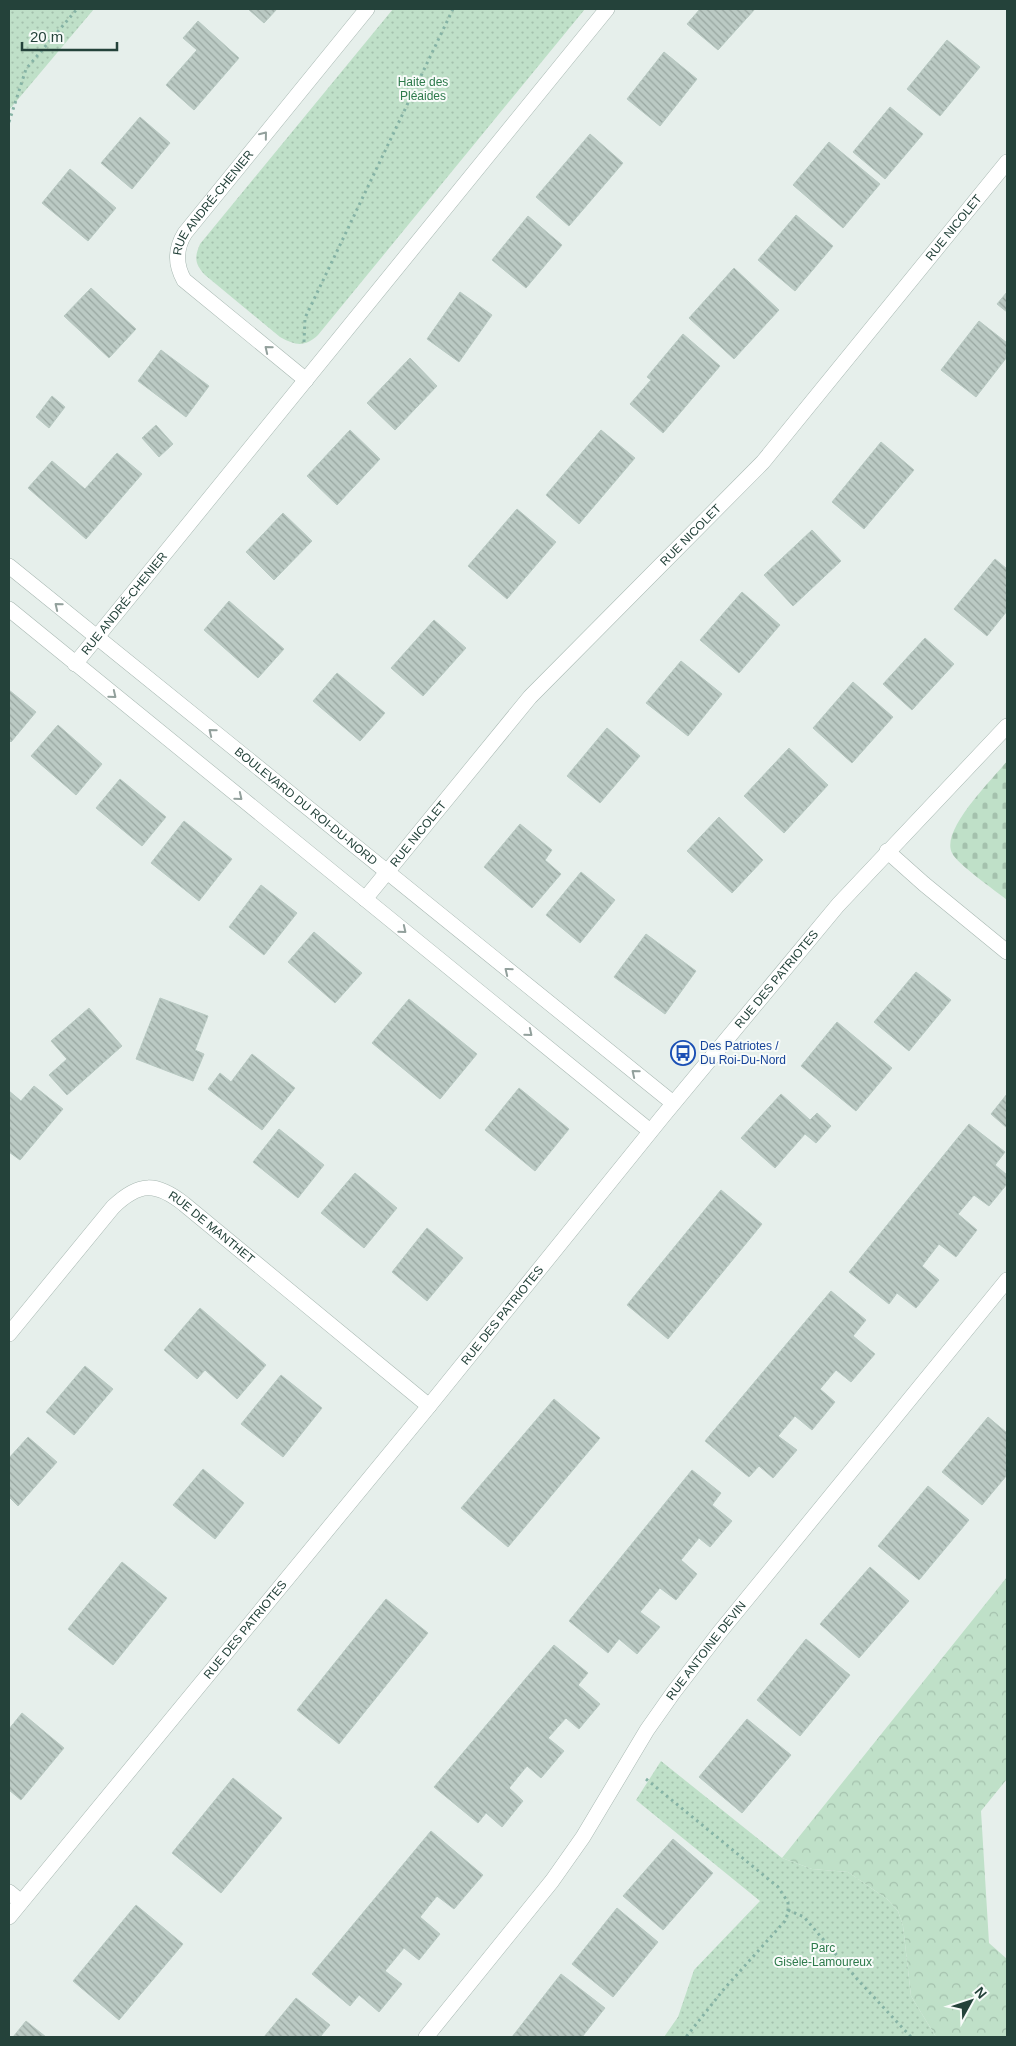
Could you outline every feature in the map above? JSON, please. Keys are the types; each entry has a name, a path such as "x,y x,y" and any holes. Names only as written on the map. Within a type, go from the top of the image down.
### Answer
{"street":[{"name":"RUE ANDRÉ-CHENIER","path":"306,380 184,280 177,265 177,248 185,233 367,9"},
{"name":"RUE ANDRÉ-CHENIER","path":"75,664 607,9"},
{"name":"RUE NICOLET","path":"365,899 530,697 763,462 1007,162"},
{"name":"BOULEVARD DU ROI-DU-NORD","path":"9,566 386,873 673,1103"},
{"path":"9,609 650,1131"},
{"name":"RUE DES PATRIOTES","path":"9,1917 429,1406 650,1131 838,905 1007,726"},
{"path":"887,851 1007,952"},
{"name":"RUE DE MANTHET","path":"9,1334 113,1207 135,1190 156,1188 184,1204 429,1406"},
{"name":"RUE ANTOINE DEVIN","path":"426,2037 552,1881 583,1837 647,1730 673,1693 1007,1280"},
{"path":"9,1892 21,1902"}],"path":[{"path":"9,122 26,69 77,9"},
{"path":"304,344 305,318 452,9"},
{"path":"646,1780 778,1887 788,1902 785,1921 779,1930 743,1966 686,2037"},
{"path":"788,1910 804,1917 852,1974 911,2037"}],"green space":[{"path":"9,9 94,9 9,110"},
{"name":"Haite des Pléaides","path":"393,9 585,9 318,335 309,342 300,344 291,342 280,337 205,275 196,261 198,249 200,244"},
{"path":"1007,761 1007,900 955,858 950,843 960,819"},
{"path":"1007,1577 1007,1779 981,1811 989,1943 1007,1959 1007,2037 936,2037 911,1996 903,1926 898,1911 887,1899 848,1872 812,1869 782,1858"},
{"name":"Parc Gisèle-Lamoureux","path":"661,1761 782,1858 812,1869 848,1872 887,1899 898,1911 903,1926 911,1996 936,2037 664,2037 678,2017 694,1970 760,1901 636,1800"}],"building":[{"path":"248,9 277,9 264,23"},
{"path":"700,9 755,9 718,50 687,24"},
{"path":"198,21 239,58 194,110 166,85 197,50 183,38"},
{"path":"947,40 980,67 940,116 907,89"},
{"path":"664,52 697,79 660,126 627,99"},
{"path":"890,107 923,134 885,179 853,152"},
{"path":"140,117 170,143 132,189 101,163"},
{"path":"590,134 623,163 569,226 536,197"},
{"path":"829,142 880,184 843,228 793,185"},
{"path":"70,169 116,208 88,241 42,203"},
{"path":"796,215 833,246 795,291 758,260"},
{"path":"528,216 562,245 526,288 492,260"},
{"path":"734,268 779,310 734,359 689,318"},
{"path":"91,288 136,329 109,358 64,316"},
{"path":"460,292 492,315 459,362 427,339"},
{"path":"1007,292 1007,312 997,304"},
{"path":"979,321 1007,343 1007,357 976,397 941,370"},
{"path":"683,334 720,366 663,433 630,404 651,380 647,377"},
{"path":"161,350 209,386 186,417 138,381"},
{"path":"410,358 437,386 395,430 367,403"},
{"path":"52,396 65,407 49,428 36,417"},
{"path":"156,425 173,444 159,457 142,438"},
{"path":"350,430 380,459 337,505 307,476"},
{"path":"601,430 635,458 579,524 546,495"},
{"path":"881,442 914,470 864,529 832,502"},
{"path":"117,453 142,474 86,539 28,488 52,461 85,489"},
{"path":"517,509 556,542 507,599 468,566"},
{"path":"283,513 312,541 274,580 246,552"},
{"path":"812,530 841,561 793,606 764,575"},
{"path":"995,559 1007,569 1007,611 987,636 954,609"},
{"path":"742,592 780,625 739,673 700,640"},
{"path":"229,601 284,649 258,678 204,630"},
{"path":"434,620 466,648 423,696 391,668"},
{"path":"925,638 954,664 912,710 883,684"},
{"path":"681,661 722,694 688,736 646,703"},
{"path":"337,673 385,713 360,741 313,701"},
{"path":"853,682 893,717 852,763 813,728"},
{"path":"9,690 36,712 11,742 9,740"},
{"path":"58,725 102,764 76,795 31,756"},
{"path":"607,728 640,756 600,803 567,776"},
{"path":"789,748 828,785 784,833 744,796"},
{"path":"120,779 166,817 142,846 96,808"},
{"path":"719,817 763,860 732,893 687,851"},
{"path":"184,821 232,859 199,901 151,863"},
{"path":"520,824 552,850 545,860 561,874 532,908 484,867"},
{"path":"581,872 615,900 580,943 546,915"},
{"path":"261,885 297,913 264,955 229,927"},
{"path":"314,932 362,973 335,1003 288,962"},
{"path":"646,934 696,971 665,1014 614,977"},
{"path":"916,972 951,1000 909,1051 874,1022"},
{"path":"160,998 208,1016 195,1050 204,1054 193,1081 136,1059"},
{"path":"409,999 477,1054 440,1099 372,1043"},
{"path":"89,1008 122,1046 67,1095 49,1075 67,1059 51,1041"},
{"path":"837,1022 892,1068 856,1111 801,1066"},
{"path":"252,1054 295,1088 262,1130 208,1089 220,1073 231,1082"},
{"path":"34,1086 63,1109 20,1160 9,1152 9,1091 21,1101"},
{"path":"519,1088 569,1129 535,1171 485,1130"},
{"path":"781,1094 810,1120 817,1113 831,1126 816,1143 805,1134 775,1168 741,1138"},
{"path":"1007,1094 1007,1128 991,1114"},
{"path":"969,1124 1005,1152 995,1165 1007,1175 1007,1184 989,1206 974,1195 958,1214 977,1230 956,1257 939,1244 922,1266 939,1280 916,1308 897,1293 889,1304 849,1272"},
{"path":"279,1129 324,1165 298,1198 253,1162"},
{"path":"355,1173 397,1208 364,1248 321,1213"},
{"path":"721,1190 762,1224 668,1339 627,1305"},
{"path":"427,1228 463,1258 427,1301 392,1272"},
{"path":"831,1291 866,1320 853,1336 875,1354 851,1382 836,1370 820,1389 835,1402 812,1430 795,1416 778,1436 797,1450 773,1478 759,1466 749,1477 705,1441"},
{"path":"200,1308 266,1365 237,1399 205,1370 197,1379 164,1350"},
{"path":"85,1366 113,1389 74,1435 46,1412"},
{"path":"281,1375 322,1408 283,1457 241,1424"},
{"path":"554,1399 600,1438 508,1547 461,1508"},
{"path":"988,1417 1007,1433 1007,1475 982,1505 942,1472"},
{"path":"28,1437 57,1462 18,1506 9,1497 9,1458"},
{"path":"203,1469 244,1503 215,1539 173,1505"},
{"path":"692,1470 721,1493 712,1505 732,1521 710,1547 699,1538 681,1560 697,1574 676,1600 660,1588 640,1612 660,1627 637,1654 619,1639 608,1653 569,1621"},
{"path":"928,1486 969,1520 919,1580 878,1546"},
{"path":"122,1562 167,1598 113,1665 68,1629"},
{"path":"870,1567 909,1601 859,1658 820,1624"},
{"path":"386,1599 428,1633 339,1744 297,1710"},
{"path":"806,1639 850,1675 800,1736 757,1700"},
{"path":"554,1645 588,1673 578,1685 600,1704 579,1729 566,1718 548,1738 564,1751 541,1778 527,1766 509,1788 523,1801 502,1827 486,1813 478,1823 434,1787"},
{"path":"22,1713 64,1748 21,1800 9,1790 9,1729"},
{"path":"747,1719 791,1755 742,1813 699,1777"},
{"path":"233,1778 282,1818 221,1893 172,1853"},
{"path":"431,1831 483,1875 454,1909 437,1896 420,1917 440,1934 419,1960 404,1948 385,1971 402,1984 379,2012 359,1995 350,2006 312,1974"},
{"path":"673,1839 713,1873 663,1930 623,1896"},
{"path":"136,1905 183,1944 119,2020 73,1981"},
{"path":"617,1908 658,1942 613,1997 572,1964"},
{"path":"561,1974 605,2008 582,2037 512,2037"},
{"path":"296,1998 330,2025 320,2037 264,2037"},
{"path":"26,2021 46,2037 13,2037"}],"place":[{"name":"Des Patriotes / Du Roi-Du-Nord","path":"683,1053"}]}
